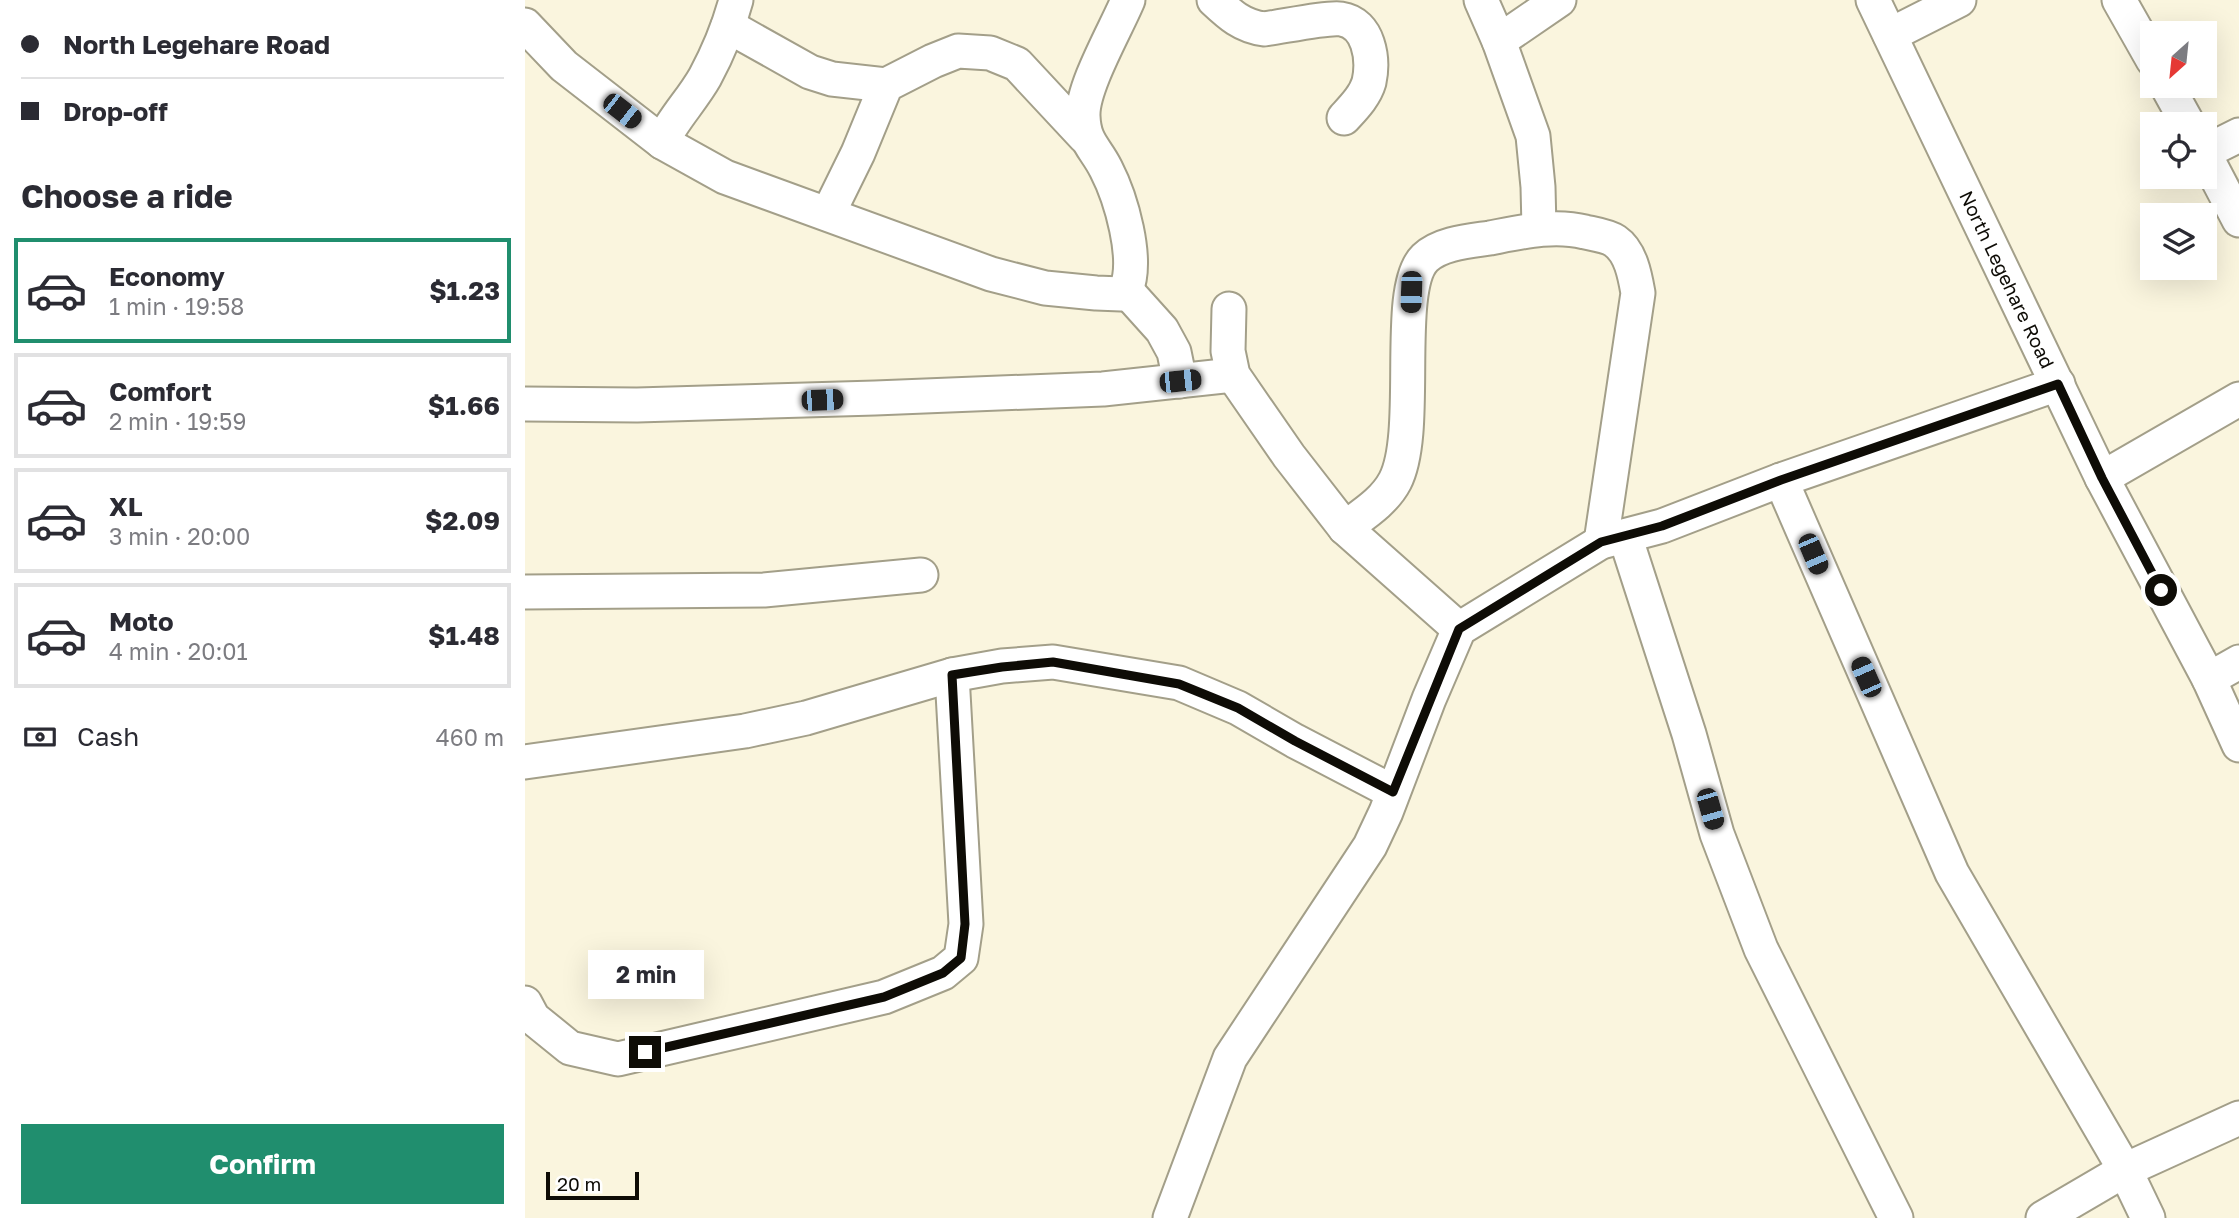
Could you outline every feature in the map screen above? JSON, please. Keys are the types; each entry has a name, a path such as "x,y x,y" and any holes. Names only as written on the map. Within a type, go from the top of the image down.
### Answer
{"street":[{"path":"1085,137 1083,112 1087,94 1128,0"},
{"path":"1214,0 1239,22 1252,27 1264,29 1340,19 1353,24 1362,32 1371,52 1369,82 1361,100 1344,118"},
{"path":"1481,0 1499,41 1533,136 1539,229"},
{"path":"1499,41 1559,0"},
{"name":"North Legehare Road","path":"1873,0 2102,478 2209,680 2239,746"},
{"path":"1890,35 1959,0"},
{"path":"2119,0 2140,37"},
{"path":"525,25 564,66 661,142 725,177 991,274 1045,288 1121,294 1126,290 1130,252 1122,210 1107,170 1085,137 1017,64 990,53 958,51 886,85 832,79 810,72 732,13 704,79 673,120 661,142"},
{"path":"828,214 858,153 886,85"},
{"path":"2217,147 2239,135"},
{"path":"2217,177 2239,220"},
{"path":"1345,528 1375,506 1394,482 1406,444 1411,292 1424,259 1439,249 1539,229 1581,231 1615,240 1626,253 1638,293 1613,539 1689,734 1717,834 1761,949 1896,1218"},
{"path":"1126,290 1162,330 1174,352 1180,381"},
{"path":"1229,309 1228,351 1233,375 1289,456 1345,528 1459,629"},
{"path":"525,404 637,405 1104,389 1233,375"},
{"path":"1170,1218 1230,1058 1370,846 1459,629 1613,539 1662,526 1781,480 2058,384"},
{"path":"2102,478 2239,399"},
{"path":"1781,480 1952,873 2125,1170 2148,1218"},
{"path":"525,592 764,590 921,575"},
{"path":"525,762 745,731 806,718 952,675 1053,662 1179,684 1238,708 1393,792"},
{"path":"2209,680 2239,662"},
{"path":"525,1003 533,1018 571,1048 618,1059 884,997 943,973 961,958 965,924 952,675"},
{"path":"2043,1218 2125,1170 2239,1118"}],"route":[{"path":"645,1052 884,997 943,973 961,958 965,924 952,675 1053,662 1179,684 1238,708 1393,792 1459,629 1483,614 1601,542 1662,526 1781,480 2058,384 2102,478 2161,590"}]}
